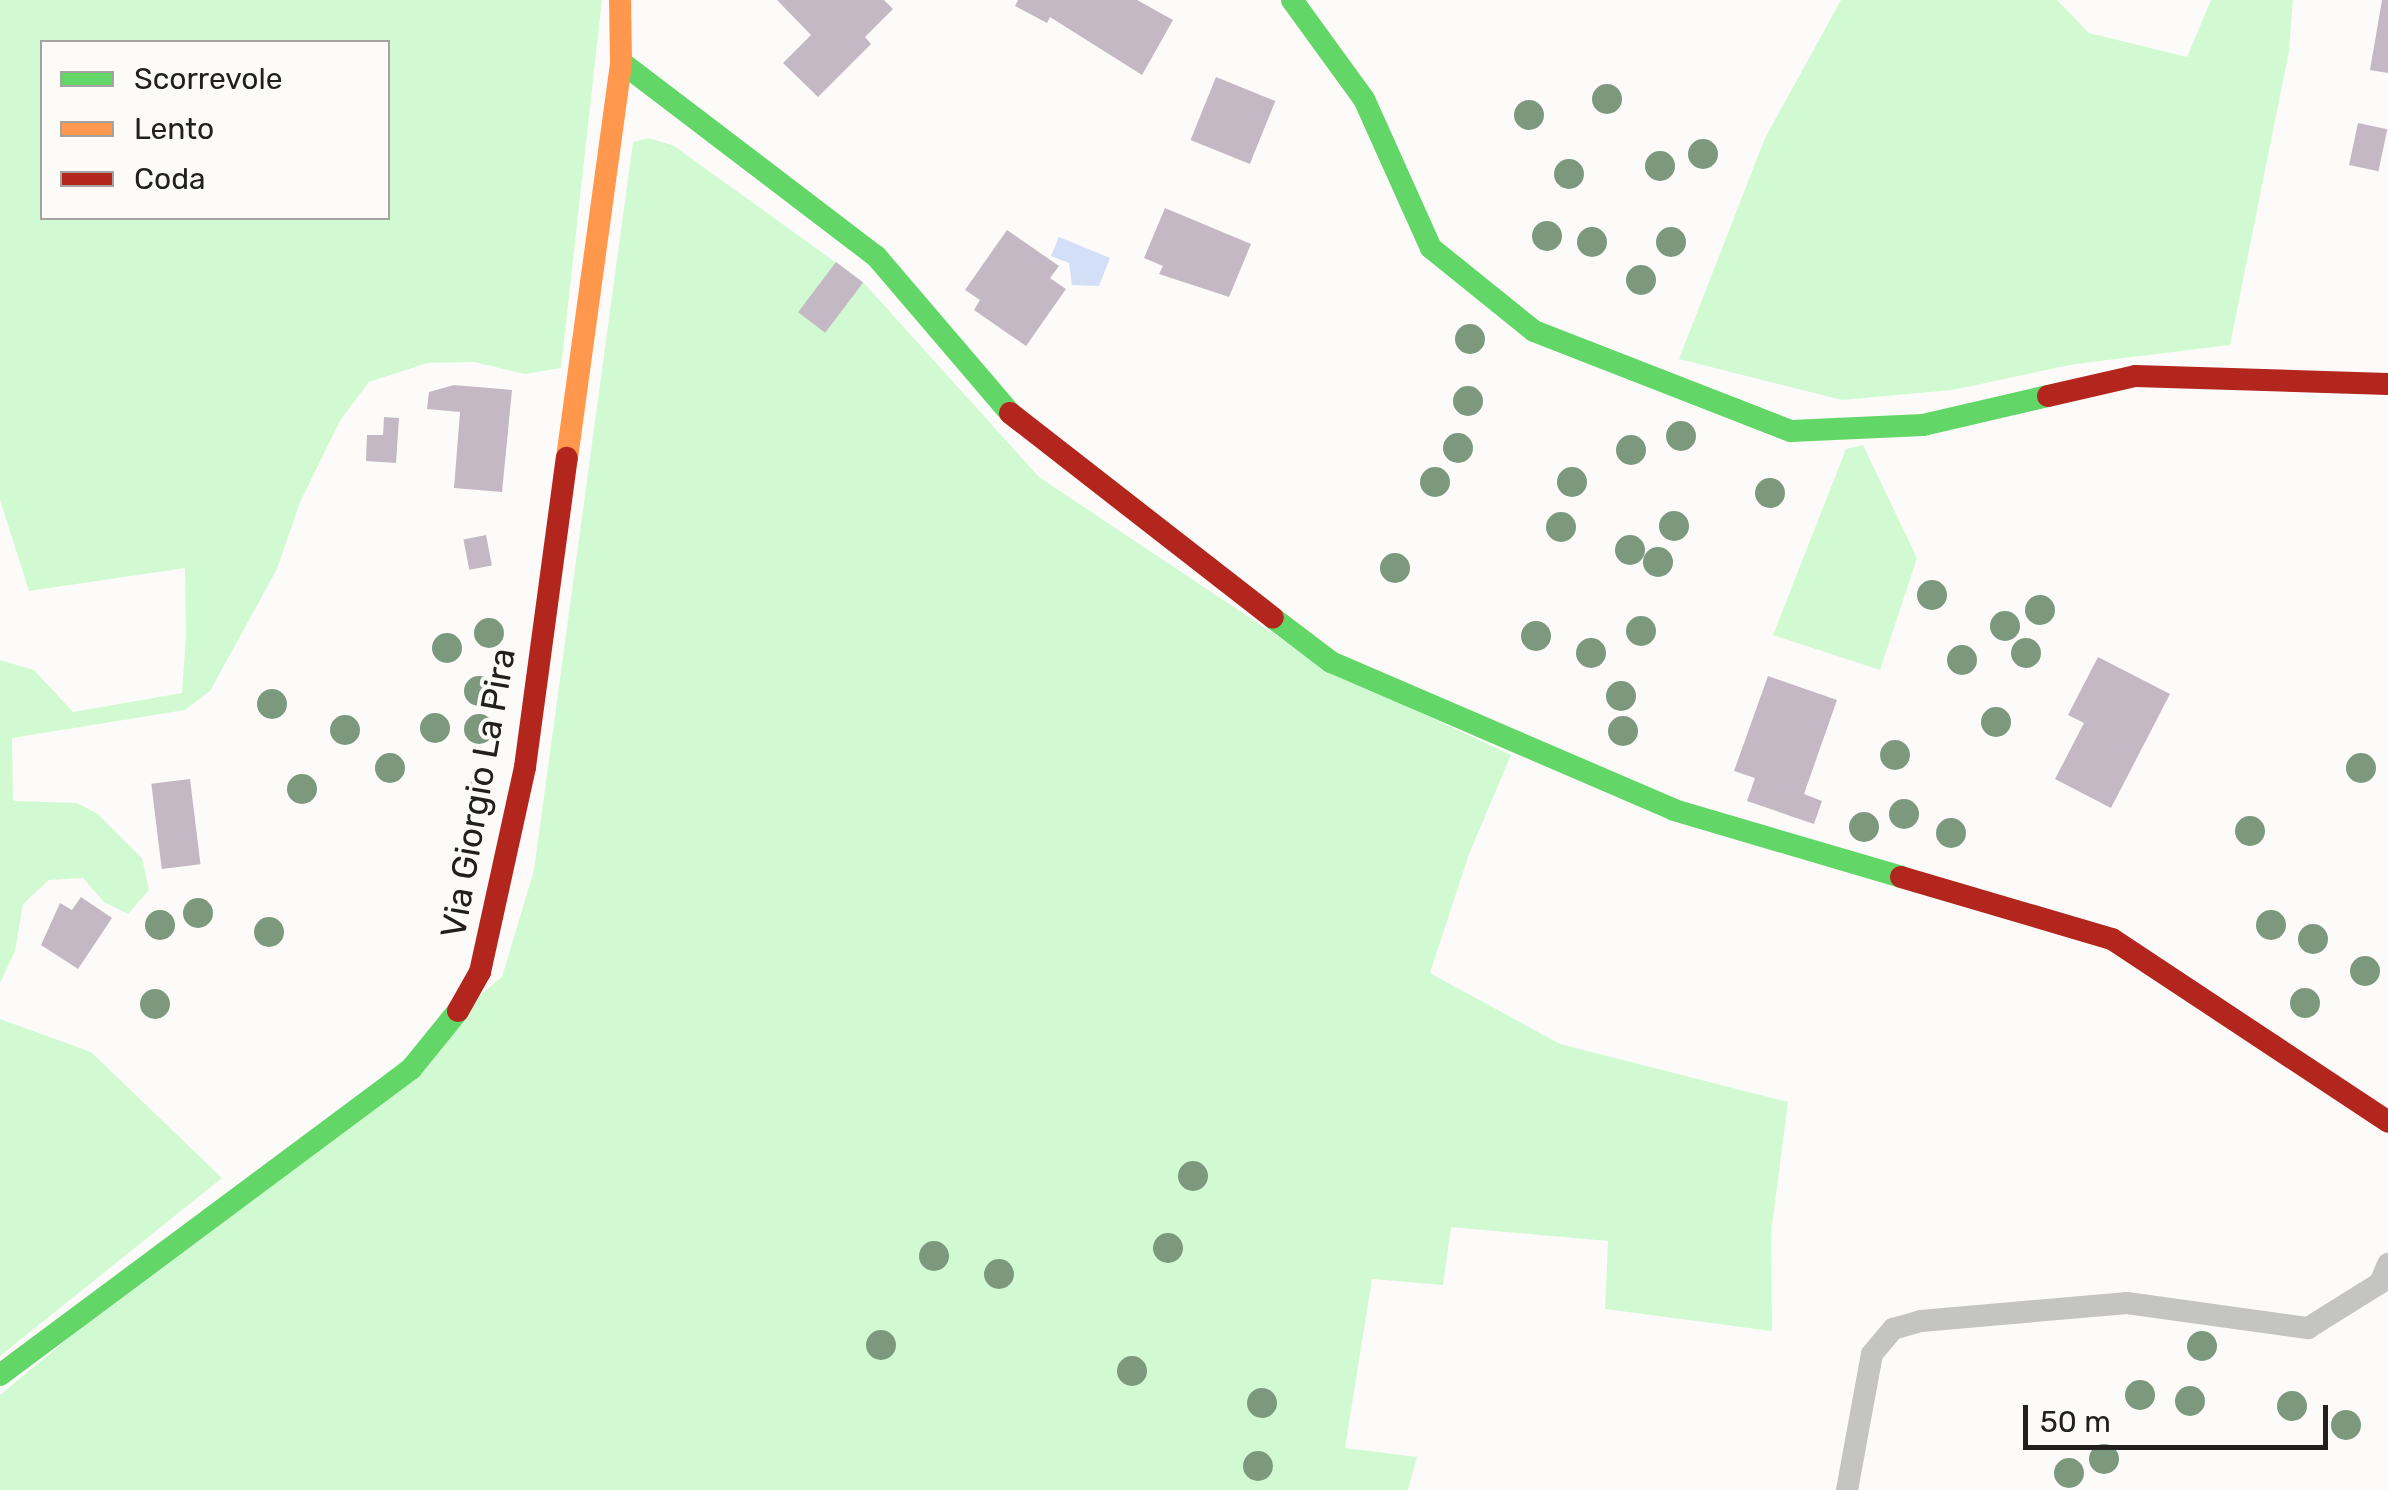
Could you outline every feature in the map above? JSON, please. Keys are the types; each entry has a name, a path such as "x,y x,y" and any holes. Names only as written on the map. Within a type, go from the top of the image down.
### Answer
{"street":[{"name":"Via Giorgio La Pira","path":"0,1374 410,1069 456,1014 480,972 525,767 621,62 620,0"},
{"path":"1292,0 1364,99 1431,248 1534,332 1791,431 1923,426 2134,376 2388,384"},
{"path":"621,62 876,256 1018,423 1331,662 1674,810 2112,938 2388,1122"}],"lane":[{"path":"1847,1490 1872,1354 1893,1330 1921,1321 2127,1304 2308,1328 2380,1283 2388,1264"}],"green space":[{"path":"0,0 602,0 561,368 525,374 474,362 427,363 369,382 341,419 300,502 277,569 210,691 185,710 12,738 13,801 77,803 98,814 142,858 149,890 128,914 104,902 83,878 49,880 23,904 15,951 0,983 0,660 34,670 73,712 182,693 185,568 29,591 0,500"},
{"path":"1841,0 2057,0 2089,33 2187,57 2211,0 2293,0 2289,51 2230,345 2075,364 1952,390 1842,400 1679,359 1765,138"},
{"path":"649,138 674,146 863,282 1039,477 1325,668 1511,755 1469,854 1430,973 1560,1044 1788,1102 1771,1233 1772,1331 1605,1309 1608,1241 1451,1227 1443,1285 1372,1279 1345,1448 1417,1457 1408,1490 0,1490 0,1395 502,977 534,870 633,142"},
{"path":"1863,445 1917,558 1880,670 1773,635 1846,449"},
{"path":"0,1019 91,1052 222,1178 0,1356"}],"water":[{"path":"1059,237 1110,258 1099,286 1072,285 1069,263 1051,256"}],"building":[{"path":"777,0 884,0 893,9 865,37 871,44 818,97 783,63 811,35"},
{"path":"1018,0 1137,0 1173,20 1142,75 1050,17 1047,23 1015,6"},
{"path":"2382,0 2388,0 2388,73 2370,70"},
{"path":"1216,77 1275,101 1250,164 1191,140"},
{"path":"2358,123 2387,129 2378,171 2349,165"},
{"path":"1165,208 1251,244 1229,297 1159,274 1163,266 1144,258"},
{"path":"1007,230 1059,266 1050,278 1066,289 1026,346 974,310 980,300 965,290"},
{"path":"836,262 863,282 825,333 798,312"},
{"path":"454,385 512,390 502,492 454,488 460,412 427,409 429,392"},
{"path":"384,417 399,418 396,463 366,461 367,435 383,435"},
{"path":"486,535 492,565 469,570 463,539"},
{"path":"2098,657 2170,694 2111,808 2055,779 2084,723 2068,715"},
{"path":"1768,676 1837,700 1804,794 1822,801 1814,824 1747,801 1755,778 1734,771"},
{"path":"472,776 488,779 485,795 469,792"},
{"path":"190,779 200,864 162,869 151,784"},
{"path":"81,897 112,918 78,969 41,945 60,903 72,910"}],"traffic: fast":[{"path":"1292,0 1364,99 1431,248 1534,331 1791,431 1923,425 2048,396"},
{"path":"621,62 876,256 1010,413"},
{"path":"1273,618 1331,662 1674,810 1901,877"},
{"path":"0,1375 411,1069 458,1011"}],"traffic: slow":[{"path":"567,458 621,62 620,0"}],"traffic: jam":[{"path":"2048,396 2135,376 2388,384"},
{"path":"1010,413 1273,618"},
{"path":"458,1011 480,972 525,767 567,458"},
{"path":"1901,877 2112,939 2388,1122"}]}
